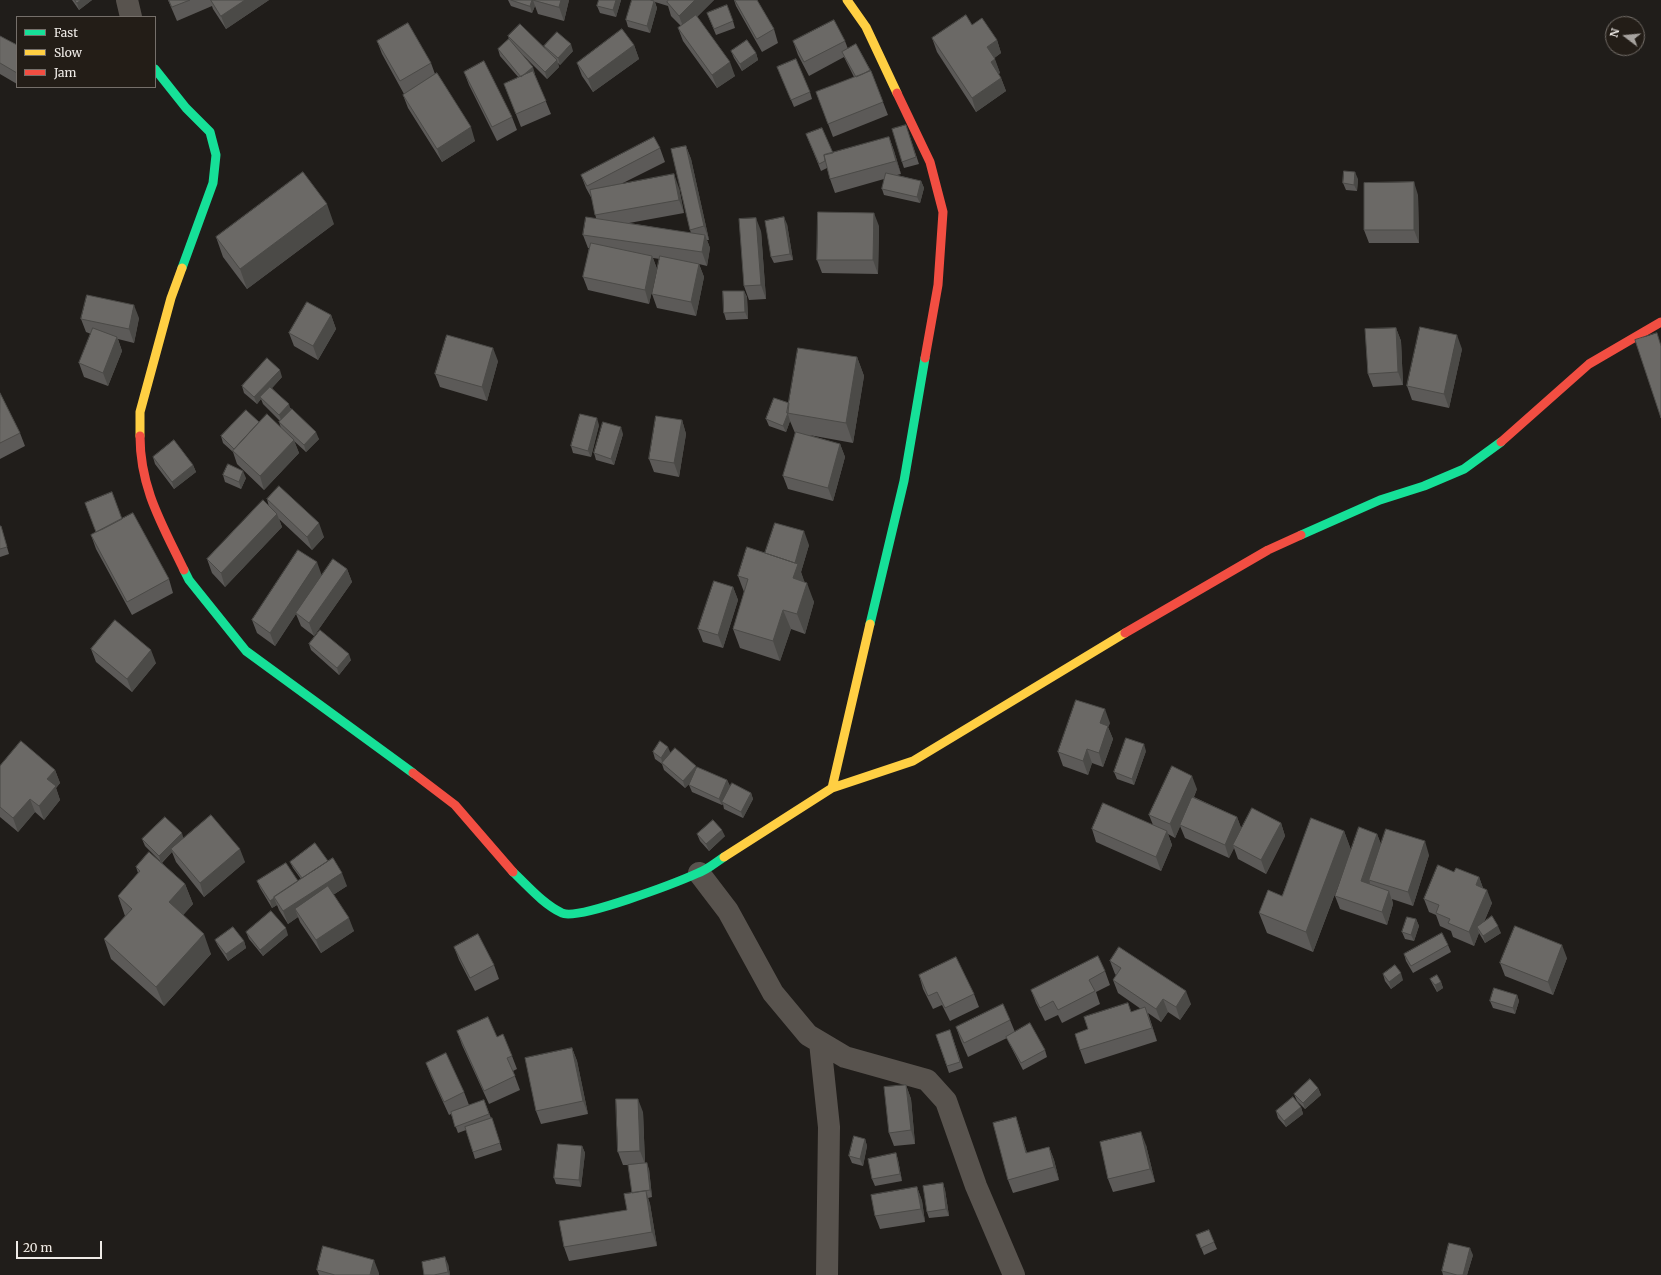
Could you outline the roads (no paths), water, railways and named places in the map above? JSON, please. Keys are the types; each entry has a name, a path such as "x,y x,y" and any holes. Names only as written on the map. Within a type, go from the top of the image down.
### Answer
{"street":[{"path":"127,0 131,16"},
{"path":"832,788 904,481 938,285 943,212 930,162 866,27 847,0"},
{"path":"156,71 186,108 210,132 216,155 213,184 171,298 140,412 140,459 150,499 189,580 246,651 383,749 455,805 509,868 542,900 563,914 579,914 631,898 699,873 832,788 913,761 1076,662 1268,550 1380,500 1424,486 1464,469 1502,442 1589,364 1661,322"},
{"path":"699,873 728,911 774,993 808,1035 845,1057 927,1080 946,1101 976,1186 1014,1275"},
{"path":"820,1042 829,1127 827,1275"}]}
